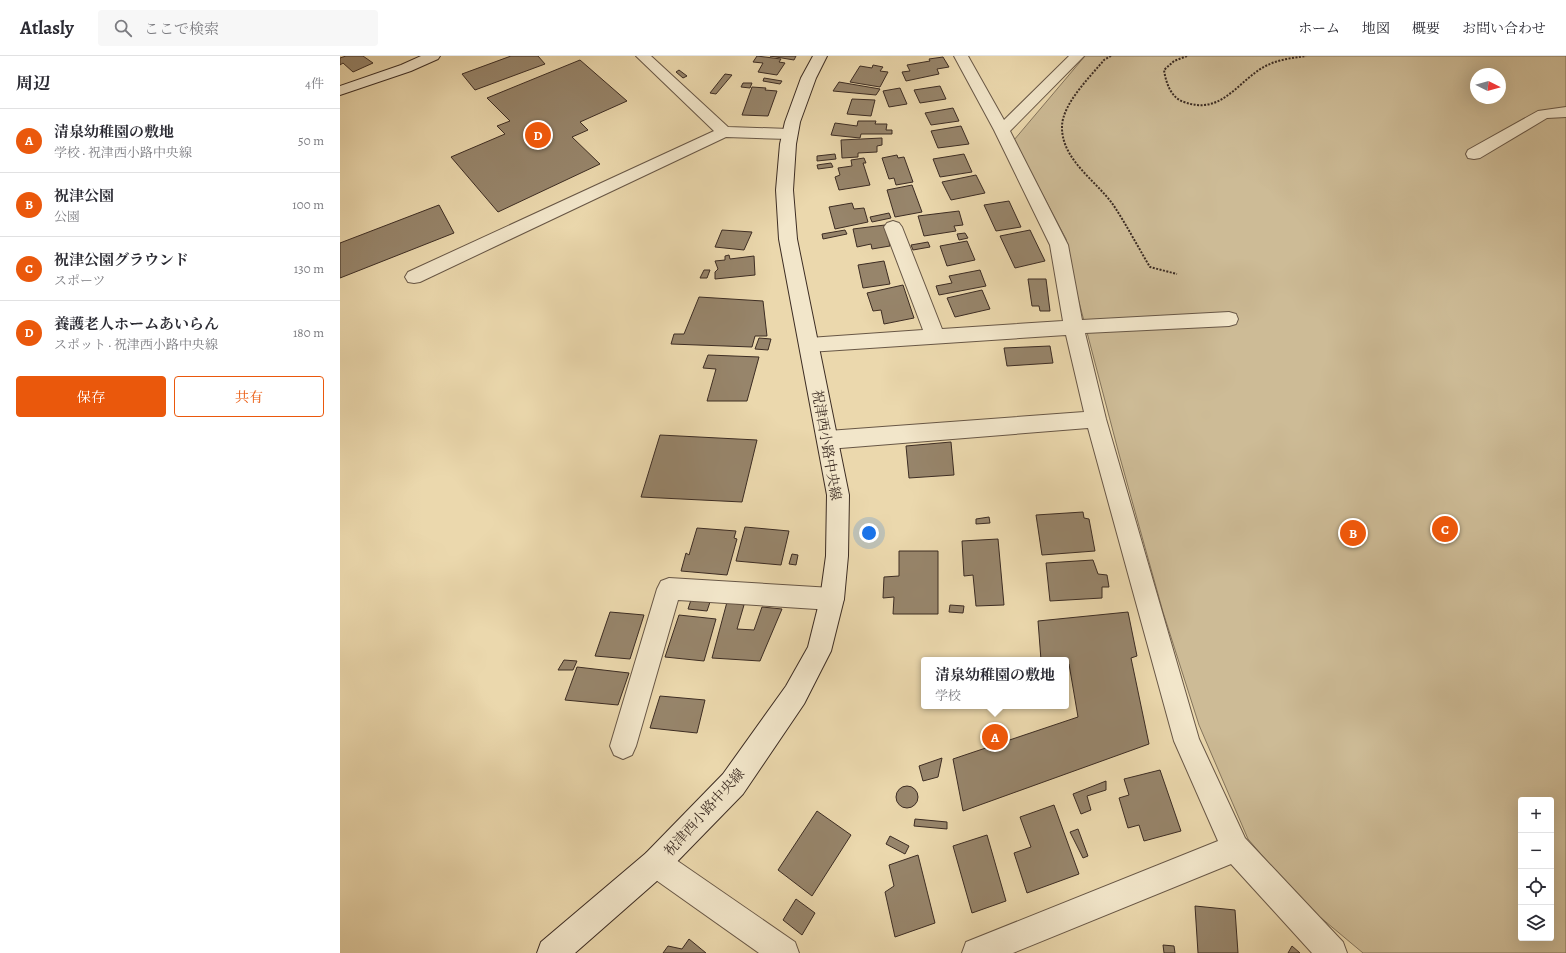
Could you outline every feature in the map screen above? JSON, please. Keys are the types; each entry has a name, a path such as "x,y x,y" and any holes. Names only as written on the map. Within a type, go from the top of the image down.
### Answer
{"street":[{"path":"340,91 406,68 432,56"},
{"path":"643,56 724,132"},
{"name":"祝津西小路中央線","path":"552,953 656,863 733,784 795,695 819,651 832,599 837,556 838,496 785,215 783,178 789,134 803,90 820,56"},
{"path":"961,56 1002,130 1059,245 1074,327 1096,419 1187,741 1235,848 1332,953"},
{"path":"1002,130 1077,56"},
{"path":"1474,154 1543,114 1566,112"},
{"path":"414,277 724,132 789,134"},
{"path":"893,227 935,336"},
{"path":"809,345 1074,327 1229,319"},
{"path":"828,440 1096,419"},
{"path":"623,746 669,589 832,599"},
{"path":"977,953 1235,848"},
{"path":"656,863 784,953"}],"path":[{"path":"1111,56 1104,60 1067,109 1062,126 1065,144 1077,164 1114,205 1150,266 1177,274"},
{"path":"1187,56 1175,59 1169,63 1164,70 1164,78 1169,89 1178,100 1189,105 1203,106 1217,104 1229,97 1254,74 1275,62 1306,56"}],"shaded area":[{"path":"1085,56 1566,56 1566,953 1363,953 1302,902 1248,839 1199,725 1163,612 1119,454 1074,283 1066,239 1014,140"}],"building":[{"path":"346,56 363,56 373,63 353,72 343,63 340,65 340,58"},
{"path":"511,56 538,56 545,64 475,90 462,74"},
{"path":"757,56 781,59 779,62 785,63 777,75 758,72 763,63 753,62"},
{"path":"770,56 796,56 794,60"},
{"path":"943,57 949,67 937,69 939,74 906,81 902,72 910,71 907,65"},
{"path":"580,60 627,101 580,122 588,130 572,137 600,164 498,212 451,157 505,134 497,126 510,121 487,98"},
{"path":"873,65 883,67 880,71 888,72 880,87 850,82 860,66 872,68"},
{"path":"679,70 687,76 683,78 676,72"},
{"path":"725,74 732,75 716,94 710,93"},
{"path":"764,78 782,81 780,84 763,81"},
{"path":"839,82 880,89 876,95 833,91"},
{"path":"743,83 752,83 750,88 741,87"},
{"path":"940,86 946,99 920,103 914,90"},
{"path":"752,87 766,88 765,90 777,91 768,116 742,115"},
{"path":"900,88 907,104 889,107 883,91"},
{"path":"852,99 875,100 871,116 847,114"},
{"path":"953,108 959,121 931,125 925,113"},
{"path":"858,121 876,121 875,124 887,124 886,130 892,130 892,134 861,134 860,138 831,135 835,123 857,126"},
{"path":"961,126 969,144 938,148 931,131"},
{"path":"882,138 882,145 877,146 877,152 858,153 858,157 842,158 841,140"},
{"path":"835,154 836,159 817,161 817,156"},
{"path":"964,154 972,172 940,177 933,159"},
{"path":"897,155 898,158 904,157 913,182 896,185 894,178 889,179 882,158"},
{"path":"864,158 866,163 863,163 870,185 839,190 835,177 840,175 838,168 852,166 851,160"},
{"path":"831,163 833,167 818,169 817,165"},
{"path":"976,175 985,193 951,200 942,182"},
{"path":"912,185 922,212 895,217 887,190"},
{"path":"1009,201 1021,227 996,231 984,205"},
{"path":"852,203 854,209 864,208 868,222 835,229 829,207"},
{"path":"439,205 454,233 340,278 340,243"},
{"path":"959,211 963,225 954,226 956,231 924,236 918,216"},
{"path":"889,213 891,218 872,222 870,217"},
{"path":"885,225 890,246 872,249 871,244 857,247 853,229"},
{"path":"722,230 752,232 744,250 715,247"},
{"path":"845,230 847,234 823,239 822,234"},
{"path":"1030,230 1045,261 1015,268 1000,236"},
{"path":"965,233 968,238 959,240 957,234"},
{"path":"967,241 975,260 947,266 940,246"},
{"path":"928,242 930,247 913,250 911,245"},
{"path":"729,255 730,259 754,256 755,275 715,279 715,272 718,269 715,261 725,260 725,256"},
{"path":"884,261 890,284 863,288 858,265"},
{"path":"704,270 710,270 707,278 700,278"},
{"path":"980,270 986,286 939,295 936,286 952,283 949,276"},
{"path":"1028,279 1046,279 1050,311 1040,311 1039,306 1032,306"},
{"path":"903,285 914,318 884,324 881,310 873,311 867,293"},
{"path":"982,290 990,309 955,317 947,298"},
{"path":"699,297 763,301 767,336 755,336 752,347 671,344 674,334 684,334"},
{"path":"759,338 771,339 768,350 755,349"},
{"path":"1050,346 1053,363 1007,366 1004,348"},
{"path":"708,355 759,357 747,401 707,401 716,369 703,368"},
{"path":"660,435 757,440 742,502 641,497"},
{"path":"951,442 954,475 909,478 906,446"},
{"path":"1083,512 1084,518 1089,519 1095,551 1042,555 1036,515"},
{"path":"989,517 990,523 976,524 976,519"},
{"path":"745,527 789,531 781,565 736,561"},
{"path":"697,528 736,531 734,538 737,539 727,575 681,571 686,553 689,555"},
{"path":"998,539 1004,605 976,606 973,575 964,576 962,541"},
{"path":"899,551 938,551 938,614 893,614 894,597 883,598 884,577 899,576"},
{"path":"792,554 798,555 796,565 789,564"},
{"path":"1093,560 1098,574 1107,575 1109,587 1102,587 1102,598 1050,601 1046,563"},
{"path":"691,600 710,602 707,611 688,609"},
{"path":"727,602 744,605 737,629 754,630 762,607 782,609 760,661 712,658"},
{"path":"950,605 964,606 963,613 949,612"},
{"path":"610,612 644,615 630,659 595,656"},
{"path":"1128,612 1137,656 1131,658 1149,744 963,811 953,759 1078,717 1069,657 1041,657 1038,621"},
{"path":"679,615 716,619 704,661 665,657"},
{"path":"564,660 577,661 573,670 558,670"},
{"path":"577,667 629,673 618,705 565,700"},
{"path":"660,696 705,700 697,733 650,728"},
{"path":"942,758 938,777 923,781 919,766"},
{"path":"1160,770 1181,831 1144,841 1139,825 1128,828 1119,798 1129,795 1124,779"},
{"path":"1106,781 1106,790 1087,796 1091,810 1081,814 1073,794"},
{"path":"903,786 911,786 918,793 918,801 911,808 903,808 896,801 896,793"},
{"path":"1054,805 1079,874 1027,893 1014,853 1031,847 1020,817"},
{"path":"817,811 851,835 812,896 778,870"},
{"path":"915,819 947,822 947,829 914,826"},
{"path":"1078,829 1088,856 1083,858 1070,832"},
{"path":"987,835 1006,901 972,913 953,846"},
{"path":"890,836 909,846 905,854 886,844"},
{"path":"918,855 935,923 895,937 885,892 894,886 889,865"},
{"path":"796,899 815,913 802,935 783,920"},
{"path":"1195,906 1235,910 1238,953 1198,953"},
{"path":"689,939 706,953 663,953 668,946 682,949"},
{"path":"1163,945 1174,946 1175,953 1164,953"},
{"path":"1292,946 1300,953 1288,953"}],"place":[{"name":"養護老人ホームあいらん","path":"538,135"},
{"name":"祝津公園グラウンド","path":"1445,529"},
{"name":"祝津公園","path":"1353,533"},
{"name":"清泉幼稚園の敷地","path":"995,737"}]}
